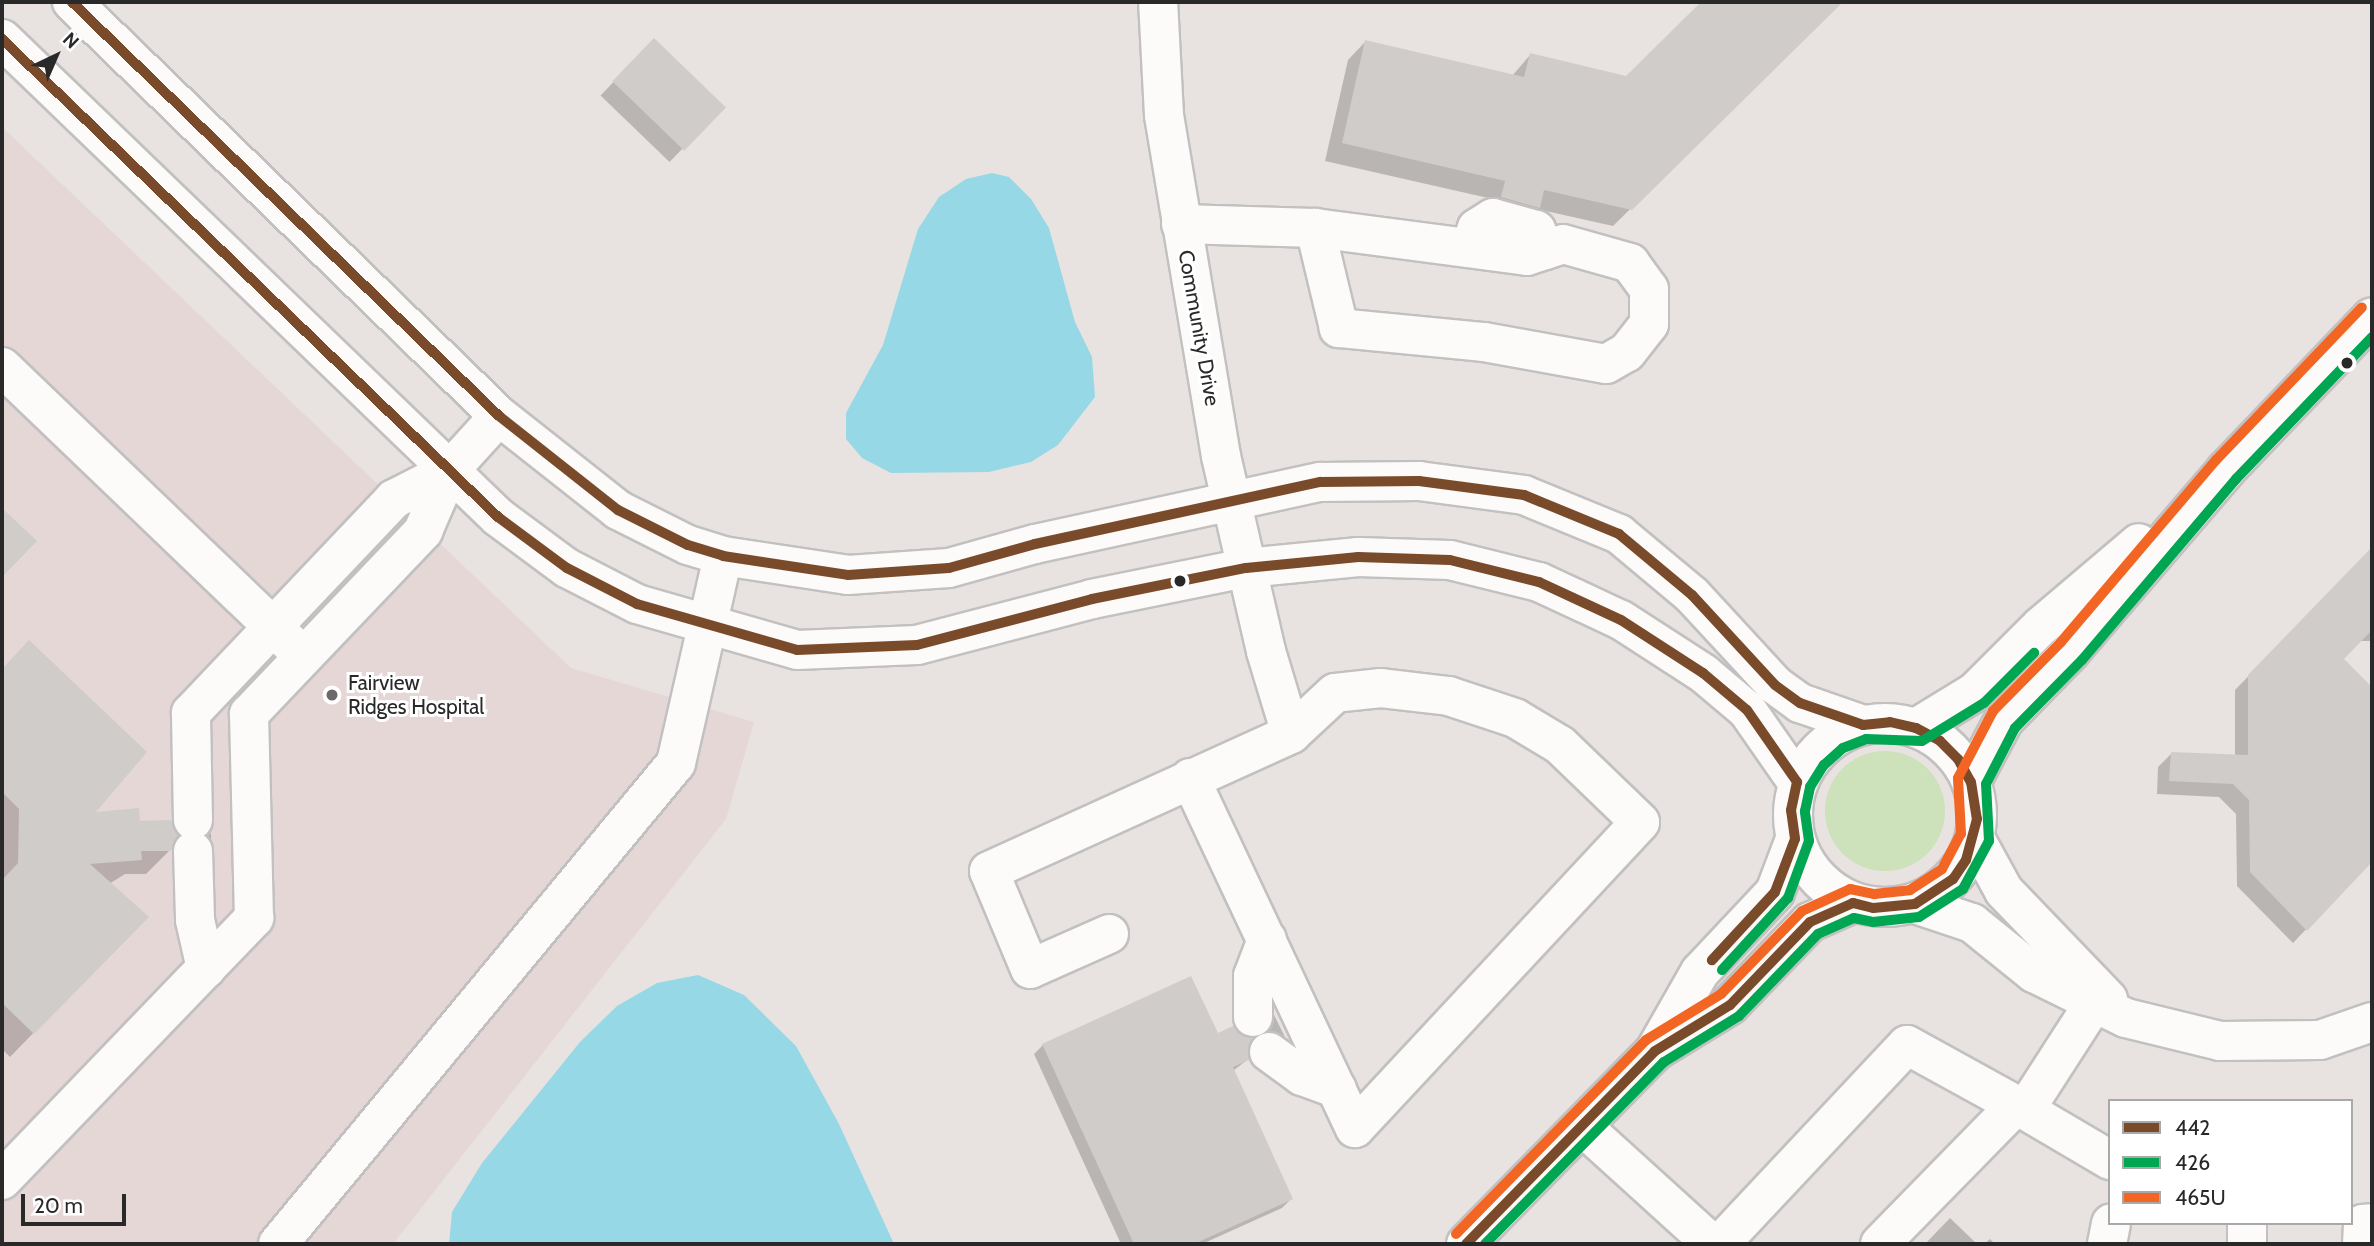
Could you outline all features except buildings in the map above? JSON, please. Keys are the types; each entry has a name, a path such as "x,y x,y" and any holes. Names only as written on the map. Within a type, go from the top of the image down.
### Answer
{"street":[{"path":"72,2 499,416 618,510 688,545 723,556 848,575 949,568 1035,544 1320,482 1419,481 1524,495 1619,534 1692,595 1774,685 1800,703 1863,724"},
{"name":"Community Drive","path":"1158,2 1164,116 1231,501 1266,651 1291,734"},
{"path":"2,39 498,517 567,568 637,604 704,627 797,650 917,645 1092,599 1246,568 1358,557 1450,560 1539,582 1621,620 1703,673 1753,716 1797,782"},
{"path":"1181,224 1315,228 1527,256 1563,244 1630,263 1649,289 1649,324 1627,352 1605,364 1484,342 1339,328 1315,228"},
{"path":"1971,782 2004,720 2071,651 2226,470 2372,317"},
{"path":"2,367 305,657"},
{"path":"2,1180 254,918 249,714 423,531 449,471 499,416"},
{"path":"1916,728 1975,692 2041,626 2226,470"},
{"path":"206,968 195,920 191,713 394,499 449,471"},
{"path":"278,1244 676,763 704,627 723,556"},
{"path":"1109,934 1030,969 989,871 1190,778 1291,734 1335,693 1381,688 1449,696 1515,718 1560,745 1640,822 1355,1128 1190,778"},
{"path":"1914,904 1953,879 1975,838 1976,800 1971,782 1958,759 1916,728 1890,722 1863,724 1835,736 1813,756 1797,782 1791,810 1795,839 1816,878 1853,903 1873,908 1914,904 1972,923 2034,973 2110,1010 2220,1041 2320,1040 2372,1021"},
{"path":"1975,838 2004,891 2110,1010"},
{"path":"1655,1051 1700,972 1775,892 1795,839"},
{"path":"1466,1244 1655,1051 1730,1005 1810,922 1853,903"},
{"path":"1253,1017 1252,975 1267,940"},
{"path":"1880,1244 2021,1107 2110,1010"},
{"path":"1720,1244 1907,1045 2021,1107 2108,1159"},
{"path":"1269,1052 1302,1076 1338,1089"},
{"path":"1582,1126 1712,1244"},
{"path":"2362,1244 2363,1223 2372,1223"},
{"path":"2107,1244 2110,1225"},
{"path":"2247,1225 2247,1244"}],"shaded area":[{"name":"Fairview Ridges Hospital","path":"2,127 571,668 754,722 726,819 393,1244 2,1244"}],"green space":[{"path":"1885,751 1908,755 1928,768 1941,788 1945,811 1941,834 1928,854 1908,867 1885,871 1862,867 1842,854 1829,834 1825,811 1829,788 1842,768 1862,755"}],"water":[{"path":"992,173 1009,177 1031,199 1049,228 1075,322 1092,357 1095,397 1058,445 1031,462 989,472 891,473 862,458 846,439 846,413 883,345 918,229 939,197 966,179"},
{"path":"698,975 744,995 796,1046 838,1122 894,1244 449,1244 452,1212 482,1163 580,1042 617,1006 657,983"}],"transit line":[{"name":"442","path":"72,2 499,416 618,510 688,545 723,556 848,575 949,568 1035,544 1320,482 1419,481 1524,495 1619,534 1692,595 1775,685 1800,703 1863,725 1890,722 1916,728 1940,741 1958,759 1971,782 1977,819 1966,860 1953,879 1915,904 1873,908 1853,903 1810,922 1730,1005 1655,1051 1466,1244"},
{"name":"442","path":"2,39 498,517 567,568 637,604 797,650 917,645 1092,599 1246,568 1358,557 1450,560 1539,582 1621,620 1703,673 1747,710 1797,782 1791,810 1795,839 1775,892 1712,960"},
{"name":"465U","path":"1456,1234 1646,1040 1721,994 1802,911 1850,889 1874,894 1910,890 1942,869 1961,834 1958,778 1993,711 2061,642 2216,460 2362,307"},
{"name":"426","path":"1485,1244 1664,1062 1739,1016 1818,934 1854,918 1873,922 1919,917 1963,889 1989,841 1986,784 2015,728 2082,660 2236,479 2372,337"},
{"name":"426","path":"1722,970 1788,898 1809,841 1805,811 1810,787 1824,765 1843,748 1866,739 1922,741 1984,703 2034,653"}],"place":[{"name":"Fairview Ridges Hospital","path":"332,695"}]}
